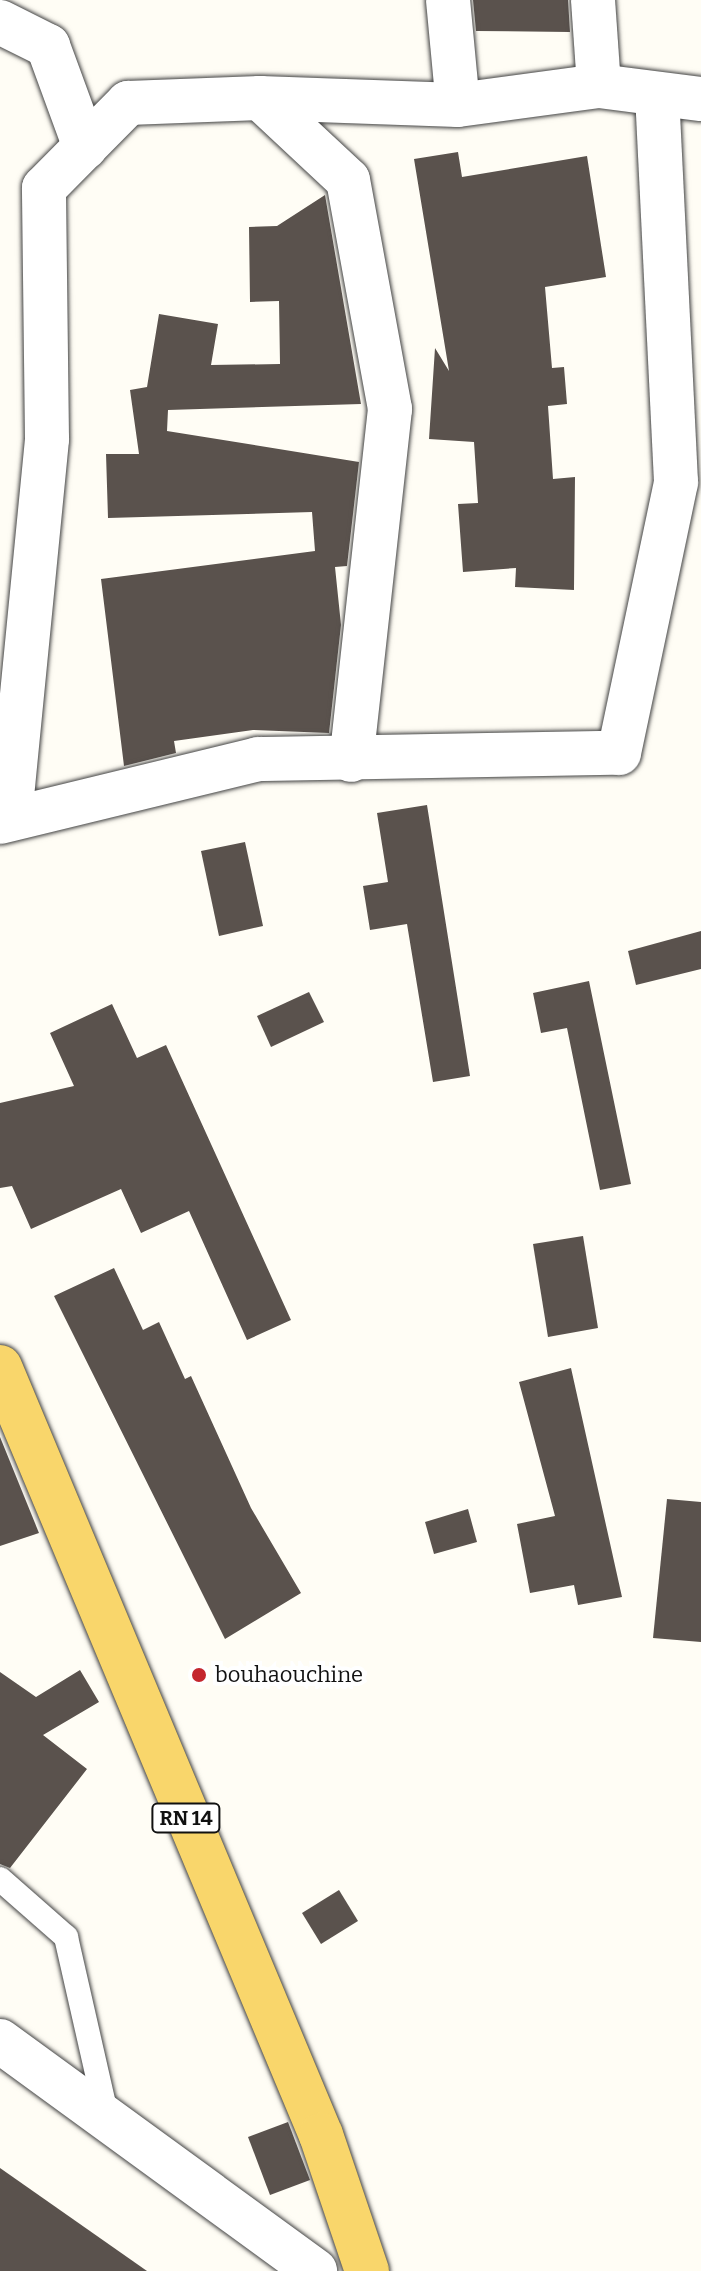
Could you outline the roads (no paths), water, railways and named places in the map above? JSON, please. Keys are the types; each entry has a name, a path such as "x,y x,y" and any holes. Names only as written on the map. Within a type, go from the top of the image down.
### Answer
{"main road":[{"name":"RN 14","path":"0,1367 321,2135 367,2271"}],"street":[{"path":"448,0 458,105"},
{"path":"593,0 599,86"},
{"path":"0,22 48,46 85,147"},
{"path":"657,98 676,482 619,753 351,760 258,759 5,819 47,439 44,188 128,103 260,98 458,105 599,86 657,98 701,99"},
{"path":"260,98 348,180 390,409 351,760"},
{"path":"0,2041 315,2271"}],"lane":[{"path":"0,1879 66,1937 108,2119"}],"place":[{"name":"bouhaouchine","path":"199,1675"}]}
